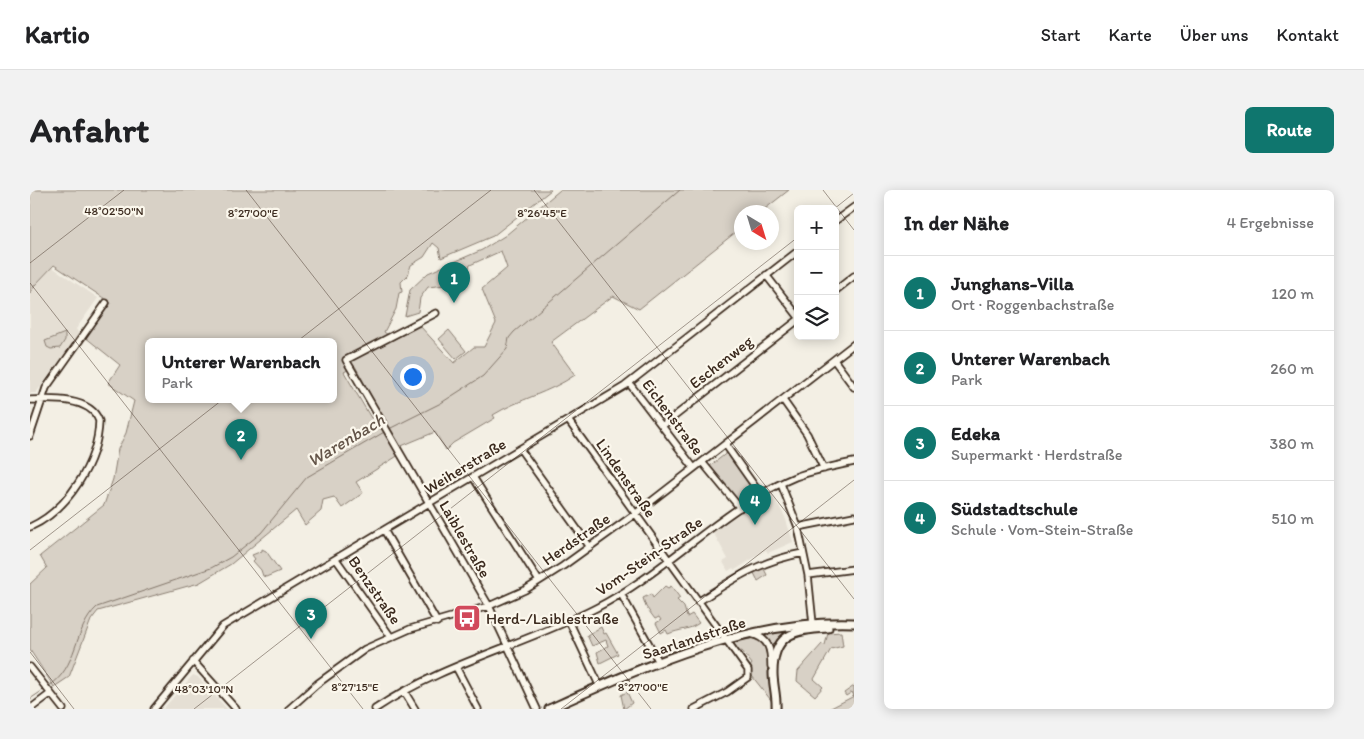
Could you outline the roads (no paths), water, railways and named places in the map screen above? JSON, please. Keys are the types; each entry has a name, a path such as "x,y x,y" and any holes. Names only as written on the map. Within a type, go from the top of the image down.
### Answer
{"street":[{"path":"839,218 854,207"},
{"name":"Weiherstraße","path":"154,709 223,626 629,383 794,254"},
{"path":"766,275 794,311"},
{"path":"839,288 854,276"},
{"path":"30,436 40,400 52,377 106,302"},
{"name":"Laiblestraße","path":"436,313 346,360 489,606 537,709"},
{"name":"Eschenweg","path":"662,426 794,323"},
{"name":"Herdstraße","path":"289,709 349,660 391,637 489,606 539,581 635,514 854,344"},
{"path":"834,360 854,387"},
{"name":"Eichenstraße","path":"629,383 694,468"},
{"path":"30,400 65,401 86,406 97,415 99,429 90,460 76,486 49,515 30,526"},
{"path":"783,400 806,434 824,469"},
{"name":"Lindenstraße","path":"568,420 749,673 748,677 727,692 694,709"},
{"path":"725,444 761,495"},
{"path":"520,449 590,547"},
{"path":"702,462 740,508"},
{"name":"Vom-Stein-Straße","path":"375,709 404,691 508,645 569,622 621,594 740,508 781,484 824,469 854,462"},
{"path":"473,477 539,581"},
{"path":"781,484 798,527 808,575 814,624"},
{"path":"798,527 854,516"},
{"path":"384,530 437,622"},
{"path":"698,602 749,569 768,561 804,553"},
{"name":"Benzstraße","path":"336,559 391,637"},
{"path":"808,575 854,569"},
{"path":"621,594 659,662"},
{"path":"569,622 600,687"},
{"name":"Saarlandstraße","path":"549,709 659,662 726,640 748,634 814,624 854,623"},
{"path":"773,673 775,650 782,640 803,631 854,627"},
{"path":"748,634 763,638 769,646 776,709"},
{"path":"193,661 236,709"},
{"path":"30,666 63,709"},
{"path":"456,667 478,709"},
{"path":"404,691 415,709"},
{"path":"30,709 49,693"}],"waterway":[{"name":"Warenbach","path":"389,429 441,403 483,376 507,349 509,338 514,332 680,190"},
{"name":"Warenbach","path":"49,686 65,669 71,659 83,626 97,607 211,568 231,557 261,533 307,477 386,431"},
{"name":"Warenbach","path":"30,699 45,689"}],"place":[{"name":"Junghans-Villa","path":"454,303"},
{"name":"Unterer Warenbach","path":"241,460"},
{"name":"Südstadtschule","path":"755,525"},
{"name":"Herd-/Laiblestraße","path":"467,618"},
{"name":"Edeka","path":"311,639"}]}
